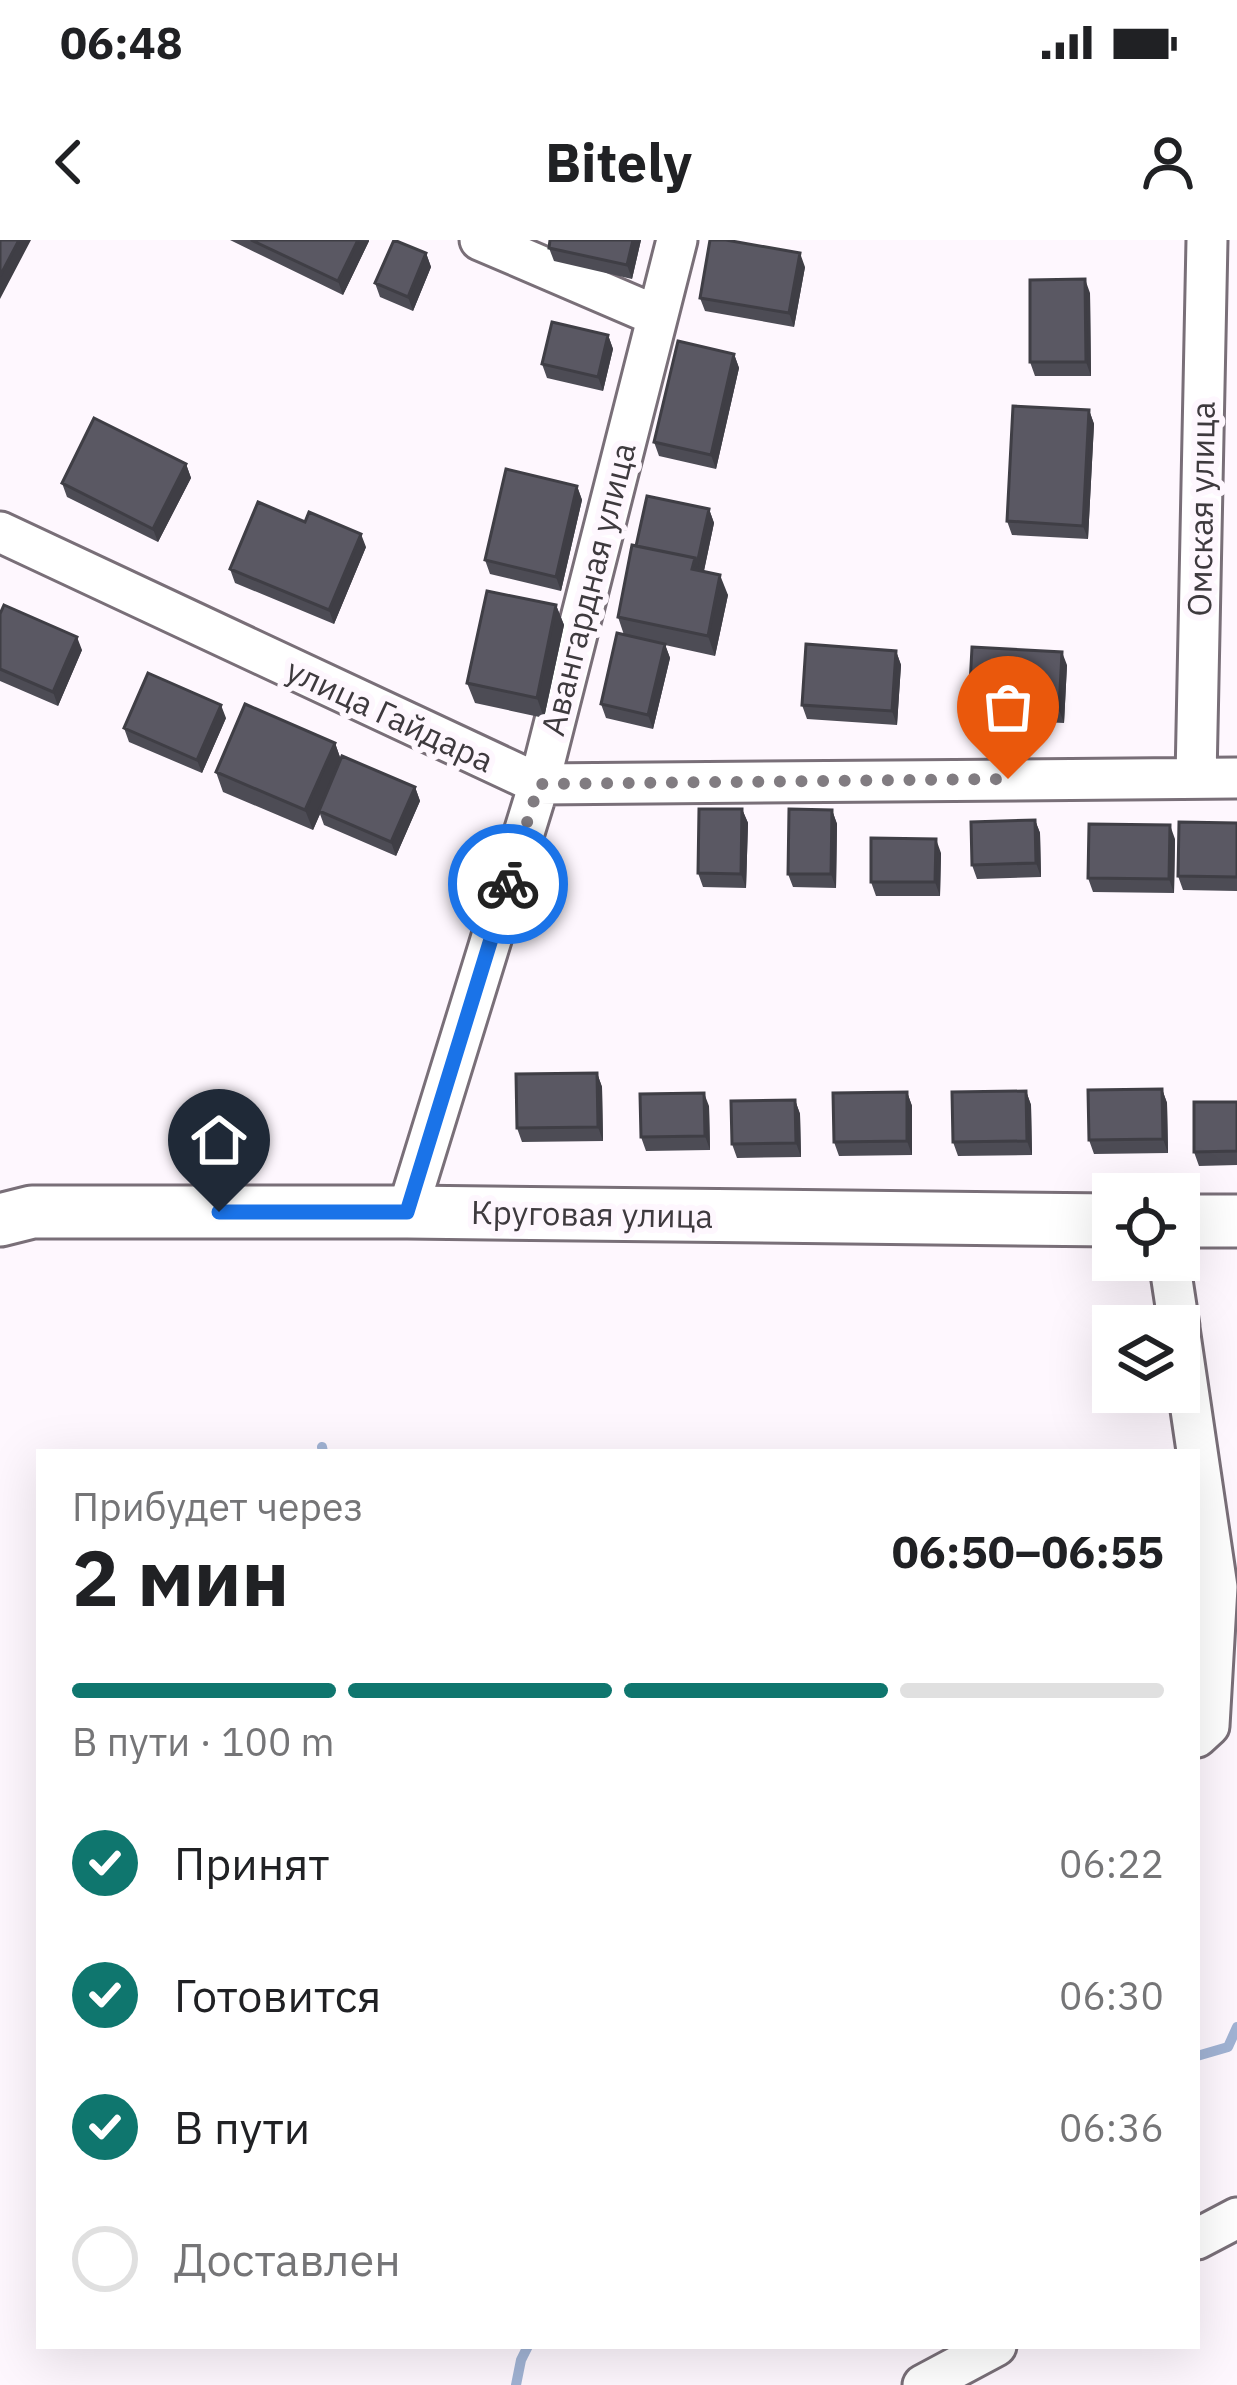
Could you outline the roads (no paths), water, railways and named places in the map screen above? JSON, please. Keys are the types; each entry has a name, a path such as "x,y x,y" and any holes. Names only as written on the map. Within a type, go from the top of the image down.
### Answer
{"street":[{"path":"480,240 657,316"},
{"name":"Авангардная улица","path":"407,1212 539,784 677,240"},
{"name":"Омская улица","path":"1196,778 1207,240"},
{"name":"улица Гайдара","path":"0,532 539,784 1237,778"},
{"name":"Круговая улица","path":"0,1220 32,1212 1092,1220"},
{"path":"1200,1221 1237,1221"},
{"path":"1192,1413 1197,1449"},
{"path":"1200,1471 1217,1587 1209,1726 1200,1734"},
{"path":"1200,2237 1237,2218"},
{"path":"923,2385 989,2362"}],"waterway":[{"path":"1200,2055 1228,2047 1237,2027"},
{"path":"516,2385 526,2349"}]}
